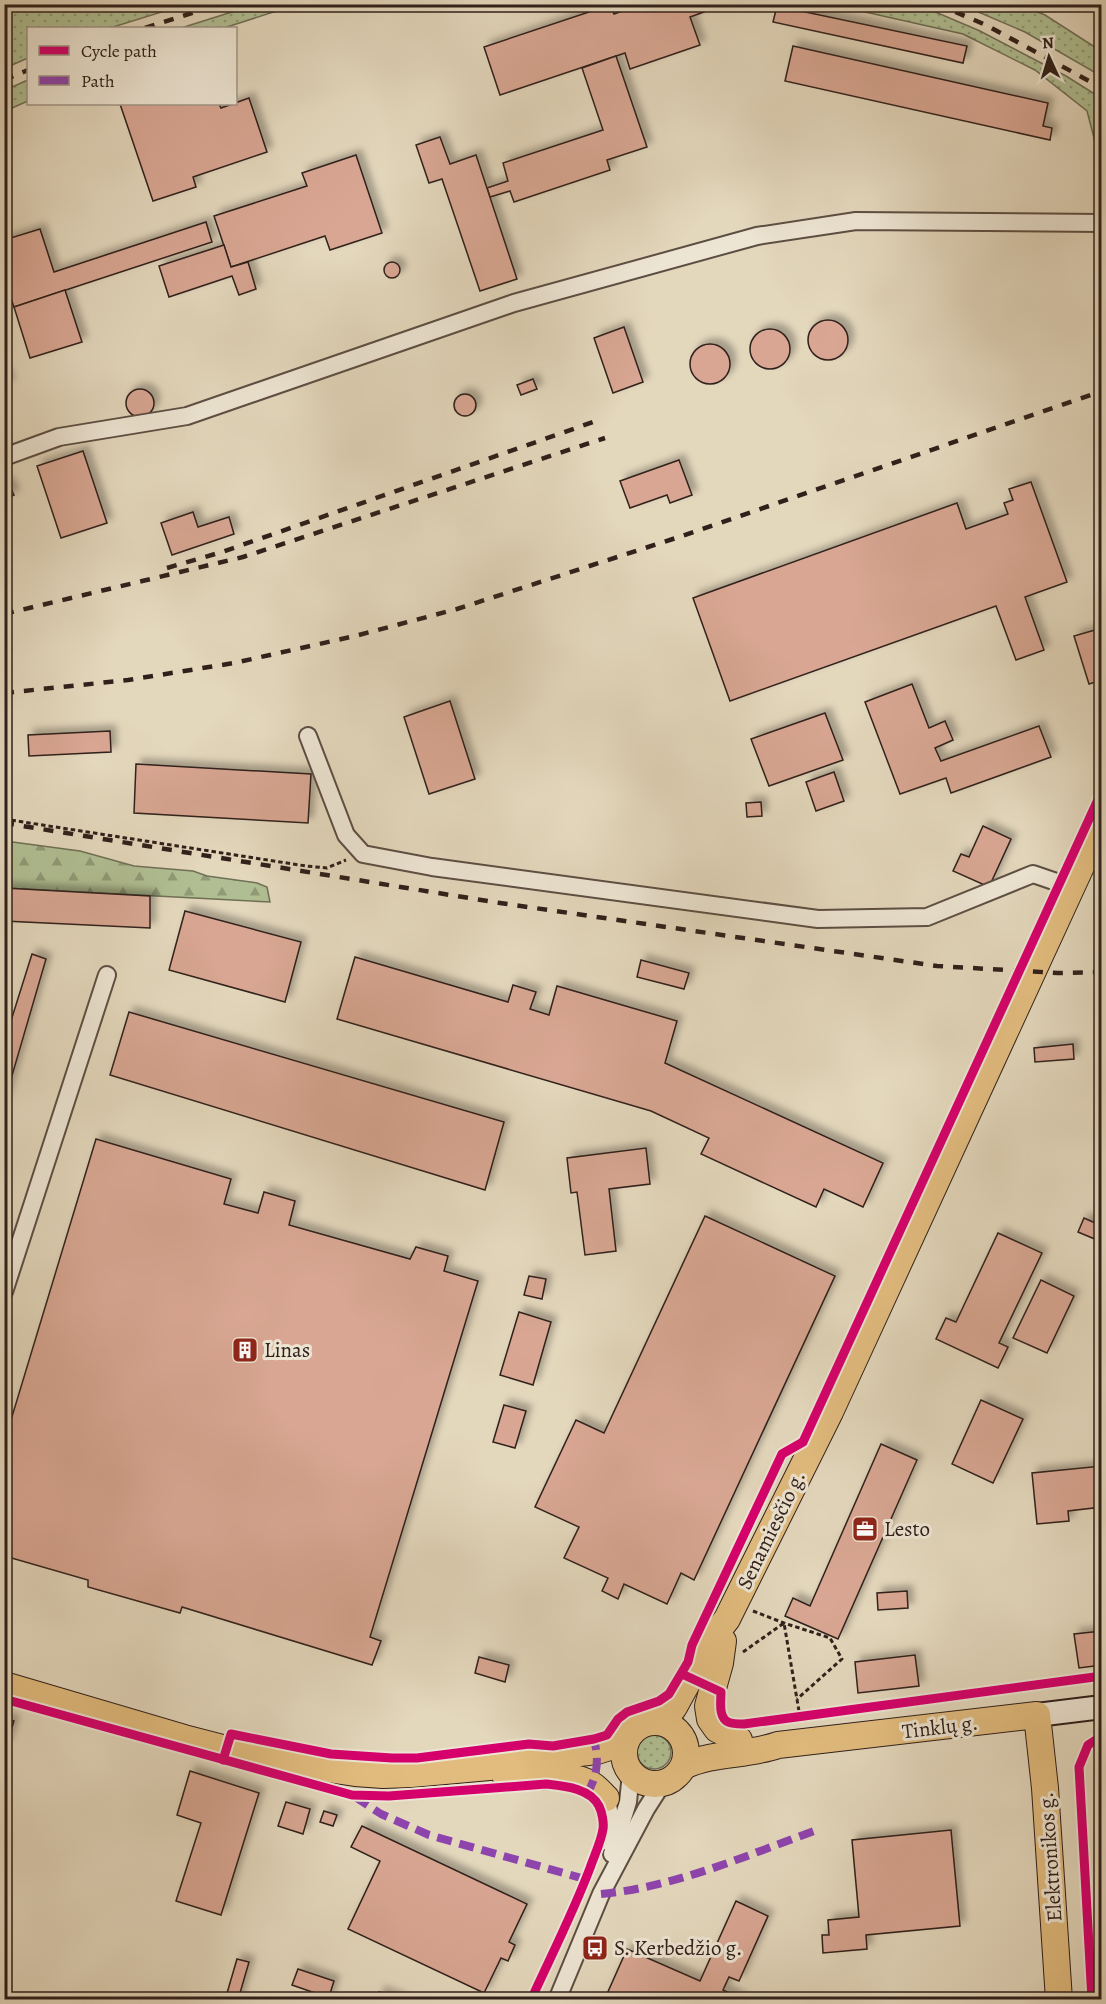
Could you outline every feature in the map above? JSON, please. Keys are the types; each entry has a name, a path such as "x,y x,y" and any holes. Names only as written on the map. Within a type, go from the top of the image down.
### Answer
{"main road":[{"name":"Senamiesčio g.","path":"710,1719 708,1706 720,1663 730,1638 830,1412 1101,821"},
{"name":"Senamiesčio g.","path":"625,1742 637,1727 668,1715 712,1638 730,1638"},
{"name":"Senamiesčio g.","path":"684,1766 686,1758 683,1738 703,1684 730,1638"},
{"path":"4,1685 184,1738 288,1763 355,1773 383,1775 523,1764 544,1757 597,1751 625,1742"},
{"name":"Tinklų g.","path":"684,1766 697,1759 760,1751 778,1745 1101,1707"},
{"name":"Elektronikos g.","path":"1037,1715 1045,1788 1059,2000"},
{"name":"Tinklų g.","path":"710,1719 717,1729 742,1732 760,1742 778,1745"},
{"path":"655,1721 670,1725 683,1738"},
{"name":"Tinklų g.","path":"683,1738 742,1732"},
{"path":"625,1742 623,1751 629,1771"},
{"path":"523,1764 546,1767 598,1766 629,1771 645,1783 662,1784 672,1780 684,1766"},
{"path":"453,1771 480,1778 567,1777 581,1779 592,1785 606,1798"}],"street":[{"path":"4,457 59,437 187,416 514,303 757,236 856,221 1101,223"},
{"path":"309,736 346,835 363,854 432,867 818,920 927,917 1033,874 1071,887"},
{"path":"4,1292 107,975"},
{"path":"604,1874 617,1842 628,1802 629,1771"},
{"path":"557,2000 601,1894 646,1809 662,1784"},
{"path":"601,1894 611,1827 611,1812 606,1798"}],"path":[{"path":"4,819 306,866 327,868 363,854"},
{"path":"753,1610 830,1638 842,1659 797,1699"},
{"path":"730,1638 784,1623"},
{"path":"784,1623 800,1717"},
{"path":"742,1732 800,1717 1101,1676"}],"green space":[{"path":"5,4 184,4 113,27 27,27 27,58 5,68"},
{"path":"254,5 295,5 227,27 184,27"},
{"path":"834,5 919,5 980,31 1066,76 1101,98 1101,165 1087,111 1035,70 963,34"},
{"path":"962,5 1020,5 1045,15 1101,51 1101,76 1025,32"},
{"path":"27,80 27,101 5,111 5,90"},
{"path":"5,841 80,851 134,866 193,871 207,876 257,883 267,887 270,902 5,888"},
{"path":"654,1735 666,1740 671,1752 666,1764 654,1769 642,1764 637,1752 642,1740"}],"building":[{"path":"642,4 701,4 704,12 690,17 700,45 630,69 625,53 500,95 484,47 610,5 614,14"},
{"path":"777,6 967,46 963,63 773,22"},
{"path":"793,46 1048,103 1043,126 1052,128 1050,140 785,81"},
{"path":"616,56 647,147 607,160 610,170 514,202 510,191 490,197 487,188 508,181 503,163 603,130 582,68"},
{"path":"249,98 267,152 193,177 196,187 153,201 120,105 220,105 221,108 237,105 237,102"},
{"path":"440,137 450,164 476,155 517,279 480,291 442,179 429,183 416,145"},
{"path":"356,155 382,233 330,250 325,236 231,267 214,216 307,186 302,173"},
{"path":"206,222 212,242 14,307 4,279 4,240 40,229 54,272"},
{"path":"224,245 231,267 248,262 256,289 239,295 232,276 169,297 159,266"},
{"path":"389,262 395,262 400,270 398,276 389,278 384,273 384,267"},
{"path":"8,290 11,298 4,300 4,291"},
{"path":"65,290 82,342 30,358 14,307"},
{"path":"828,320 836,321 842,326 847,332 847,348 842,354 836,359 828,360 820,359 814,354 809,348 808,340 809,332 814,326 820,321"},
{"path":"624,327 643,382 613,393 594,338"},
{"path":"770,329 778,330 784,335 789,341 789,357 784,363 778,368 770,369 762,368 756,363 751,357 750,349 751,341 756,335 762,330"},
{"path":"710,344 718,345 724,350 729,356 729,372 724,378 718,383 710,384 702,383 696,378 691,372 690,364 691,356 696,350 702,345"},
{"path":"4,370 9,384 4,386"},
{"path":"533,379 537,389 521,395 517,385"},
{"path":"140,389 150,393 154,403 150,413 140,417 130,413 126,403 130,393"},
{"path":"465,394 473,397 476,405 473,413 465,416 457,413 454,405 457,397"},
{"path":"83,451 107,523 61,538 37,466"},
{"path":"679,460 692,495 670,503 667,495 630,508 620,481"},
{"path":"8,482 14,495 4,499 4,484"},
{"path":"1031,482 1067,582 1025,597 1044,650 1016,660 996,606 730,701 693,598 957,503 966,529 1008,514 1004,503 1013,500 1009,489"},
{"path":"193,512 198,527 229,517 234,534 172,555 161,523"},
{"path":"1102,628 1102,680 1089,684 1074,636"},
{"path":"912,684 929,728 945,721 953,740 935,748 941,761 1039,726 1051,757 951,793 946,778 900,794 865,702"},
{"path":"450,701 475,779 429,794 404,717"},
{"path":"825,713 843,760 769,786 751,739"},
{"path":"110,731 111,752 29,756 28,735"},
{"path":"136,764 311,774 308,823 134,813"},
{"path":"834,772 844,801 816,811 806,782"},
{"path":"761,802 762,816 747,817 746,803"},
{"path":"983,826 1011,839 989,887 953,871 961,854 969,857"},
{"path":"4,888 150,896 150,928 4,921"},
{"path":"185,911 301,942 285,1002 169,970"},
{"path":"32,954 46,959 4,1103 4,1043"},
{"path":"355,957 508,1002 513,985 536,992 530,1009 549,1015 557,986 677,1021 665,1063 883,1163 863,1207 824,1189 816,1207 701,1154 709,1138 651,1111 337,1019"},
{"path":"641,960 689,973 684,989 637,977"},
{"path":"129,1012 504,1122 485,1190 110,1075"},
{"path":"1073,1044 1074,1059 1035,1062 1034,1048"},
{"name":"Linas","path":"96,1139 231,1179 224,1204 258,1213 264,1192 295,1201 289,1225 410,1259 416,1247 448,1256 444,1271 478,1281 370,1637 381,1641 372,1665 182,1607 180,1613 88,1587 88,1580 8,1557 10,1550 4,1548 4,1419 11,1420"},
{"path":"646,1148 650,1184 609,1189 616,1251 585,1255 577,1192 571,1193 567,1158"},
{"path":"705,1216 835,1276 694,1580 681,1573 667,1604 624,1584 618,1599 602,1591 608,1578 564,1558 579,1527 535,1507 576,1420 604,1433"},
{"path":"1084,1218 1102,1226 1102,1242 1078,1232"},
{"path":"998,1233 1042,1253 999,1343 1008,1347 998,1368 936,1339 946,1318 956,1322"},
{"path":"529,1276 546,1279 542,1299 524,1295"},
{"path":"1041,1280 1074,1296 1047,1353 1013,1338"},
{"path":"519,1312 551,1322 533,1385 500,1375"},
{"path":"981,1400 1023,1419 993,1483 952,1464"},
{"path":"504,1405 526,1411 515,1448 493,1442"},
{"name":"Lesto","path":"881,1444 917,1460 838,1639 785,1616 793,1598 810,1606"},
{"path":"1102,1466 1102,1507 1068,1511 1069,1521 1037,1524 1032,1473"},
{"path":"907,1591 908,1608 878,1610 877,1593"},
{"path":"1102,1631 1102,1665 1079,1668 1074,1634"},
{"path":"915,1655 919,1686 858,1693 855,1662"},
{"path":"479,1657 509,1665 505,1682 475,1673"},
{"path":"4,1718 14,1721 6,1746 4,1745"},
{"path":"190,1771 259,1793 221,1915 176,1901 201,1823 177,1815"},
{"path":"286,1802 310,1809 303,1834 278,1826"},
{"path":"324,1811 337,1815 333,1826 320,1822"},
{"path":"362,1826 527,1904 509,1942 515,1945 508,1961 501,1958 484,1993 348,1929 380,1861 351,1847"},
{"path":"951,1830 960,1926 866,1935 867,1949 823,1953 822,1935 829,1935 828,1920 859,1917 852,1840"},
{"path":"736,1901 768,1916 739,1981 729,1977 723,1990 744,2000 619,2000 607,1994 627,1949 700,1981"},
{"path":"237,1959 249,1962 238,2000 225,2000"},
{"path":"298,1969 334,1981 328,2000 313,1999 315,1993 292,1985"},
{"path":"379,1992 402,1999 377,2000"}],"railway":[{"path":"148,27 220,4"},
{"path":"937,4 986,25 1102,88"},
{"path":"4,80 27,70"},
{"path":"4,693 128,680 234,663 355,636 457,609 682,536 1102,391"},
{"path":"167,568 222,552 596,421"},
{"path":"4,614 243,557 605,438"},
{"path":"4,510 10,508"},
{"path":"4,823 500,903 937,966 1058,973 1102,972"}],"marked path":[{"path":"587,1794 596,1767 597,1754 594,1739"},
{"path":"355,1797 381,1814 429,1835 585,1879"},
{"path":"601,1894 657,1885 817,1830"}],"cycle path":[{"path":"223,1760 231,1734 331,1754 392,1758 417,1758 529,1744 553,1746 607,1735 618,1719 627,1712 659,1701 669,1694 688,1662 692,1645 782,1454 803,1442 1102,791"},
{"path":"682,1674 721,1692 721,1708 725,1720 742,1724 1102,1676"},
{"path":"4,1699 352,1795 389,1796 546,1784 576,1789 589,1795 595,1800 602,1814 601,1839 531,2000"},
{"path":"1092,2000 1079,1767 1088,1745 1102,1736"}],"place":[{"name":"Linas","path":"245,1350"},
{"name":"Lesto","path":"865,1529"},
{"name":"S. Kerbedžio g.","path":"595,1948"}]}
